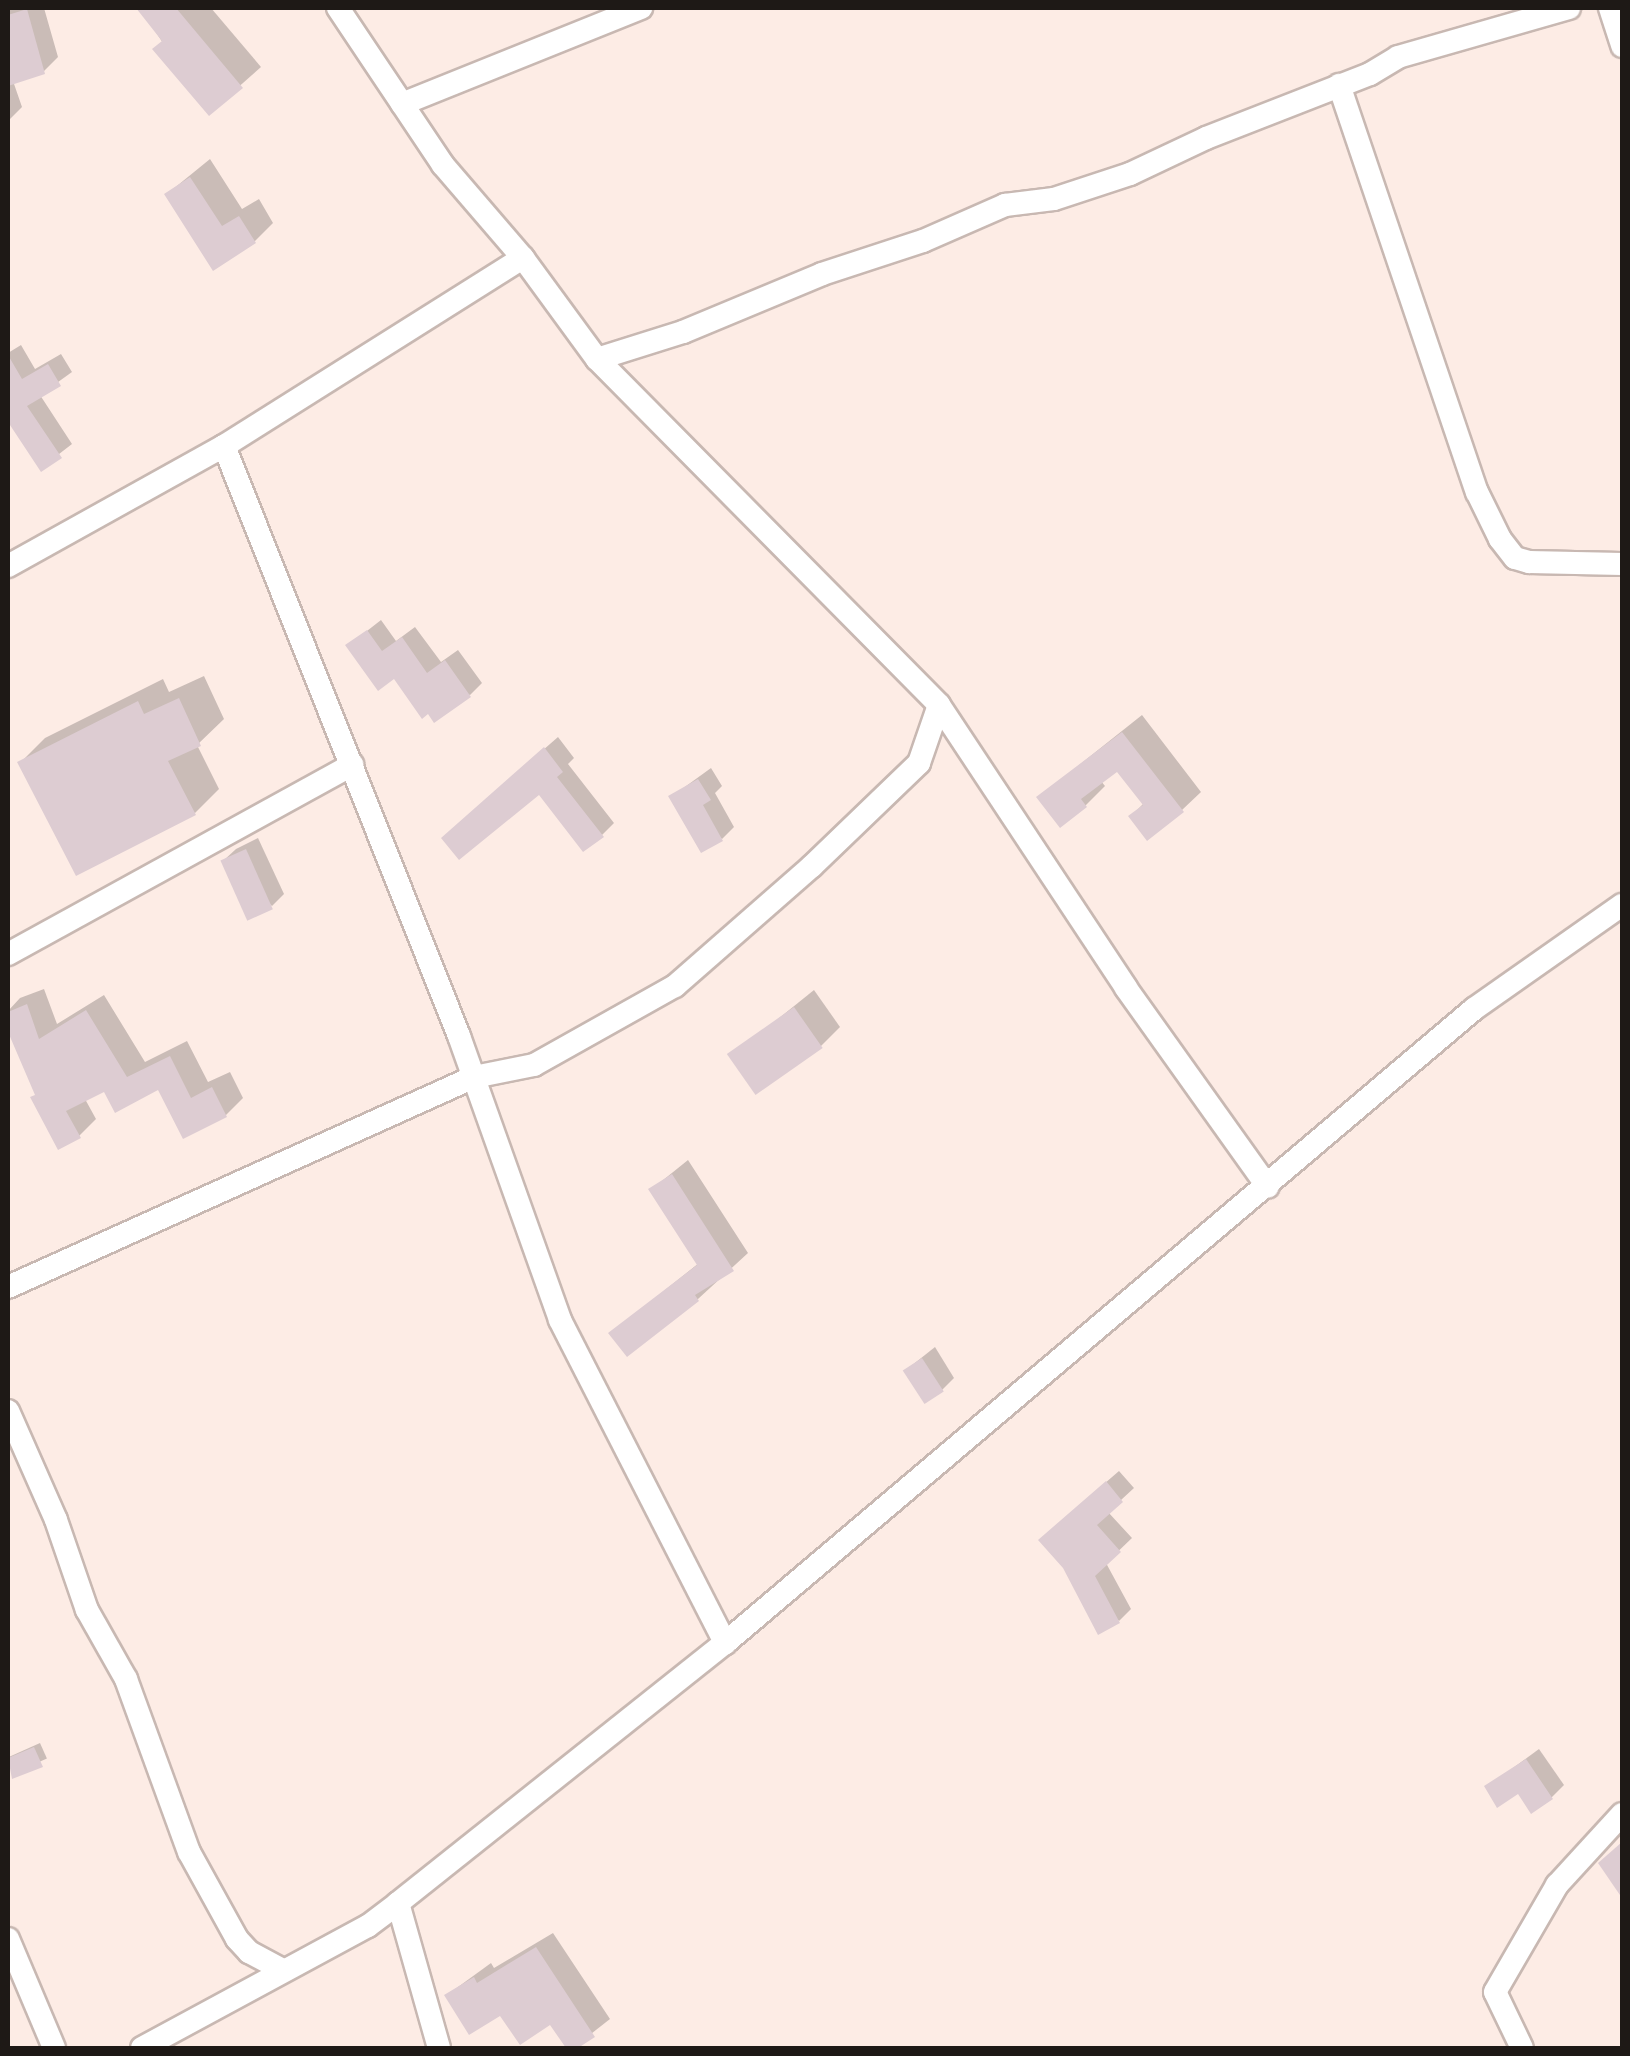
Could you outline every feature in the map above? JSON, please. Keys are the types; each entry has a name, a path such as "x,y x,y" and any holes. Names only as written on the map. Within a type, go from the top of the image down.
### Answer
{"street":[{"path":"338,8 443,165 523,258 598,359 939,706 1116,973 1268,1187"},
{"path":"402,104 641,8"},
{"path":"598,359 684,332 822,274 923,241 1004,205 1054,198 1130,174 1370,74 1398,56 1569,8"},
{"path":"1610,8 1622,46"},
{"path":"1338,85 1476,492 1500,539 1516,558 1529,562 1622,564"},
{"path":"8,566 224,446 523,258"},
{"path":"224,446 474,1077 560,1320 724,1643"},
{"path":"8,1287 191,1201 474,1077 534,1065 675,986 810,867 918,763 939,706"},
{"path":"8,954 352,766"},
{"path":"142,2048 368,1926 398,1903 724,1643 1268,1187 1474,1008 1622,904"},
{"path":"8,1411 56,1520 87,1610 126,1679 197,1868 237,1939 249,1952 283,1970"},
{"path":"1522,2048 1495,1992 1557,1885 1622,1814"},
{"path":"398,1903 438,2048"},
{"path":"8,1939 54,2048"}],"building":[{"path":"136,8 176,8 243,88 209,116 152,49 162,41"},
{"path":"27,9 45,74 8,86 8,15"},
{"path":"190,177 222,226 239,216 256,243 213,271 164,194"},
{"path":"8,355 22,379 48,364 61,386 27,406 62,458 41,472 8,422"},
{"path":"367,630 382,651 402,637 427,673 445,660 471,697 434,723 428,714 422,719 394,679 378,691 345,645"},
{"path":"179,698 201,746 168,761 196,815 76,876 17,762 138,701 144,714"},
{"path":"1122,732 1184,812 1147,841 1128,816 1143,805 1117,772 1081,799 1087,807 1060,828 1036,797"},
{"path":"544,747 563,772 557,777 604,837 583,852 539,795 459,860 441,838"},
{"path":"698,779 711,800 703,805 723,841 701,853 668,796"},
{"path":"246,849 273,909 247,921 220,860"},
{"path":"27,1004 39,1039 86,1010 127,1077 170,1056 191,1098 212,1087 227,1117 183,1139 158,1090 115,1113 104,1092 66,1111 81,1138 58,1150 30,1097 35,1095 8,1032 8,1012"},
{"path":"794,1007 823,1048 756,1095 727,1054"},
{"path":"672,1174 734,1271 695,1295 699,1301 627,1357 608,1333 697,1265 648,1189"},
{"path":"922,1358 944,1392 924,1404 903,1371"},
{"path":"1106,1481 1123,1502 1097,1525 1121,1552 1095,1576 1120,1623 1098,1635 1063,1568 1038,1540"},
{"path":"34,1747 43,1767 12,1779 8,1758"},
{"path":"1526,1759 1553,1799 1531,1814 1518,1794 1497,1808 1484,1786"},
{"path":"1622,1842 1622,1898 1598,1863"},
{"path":"536,1947 595,2037 578,2048 566,2048 550,2025 520,2045 500,2016 469,2035 444,1995 474,1977 477,1983"}]}
